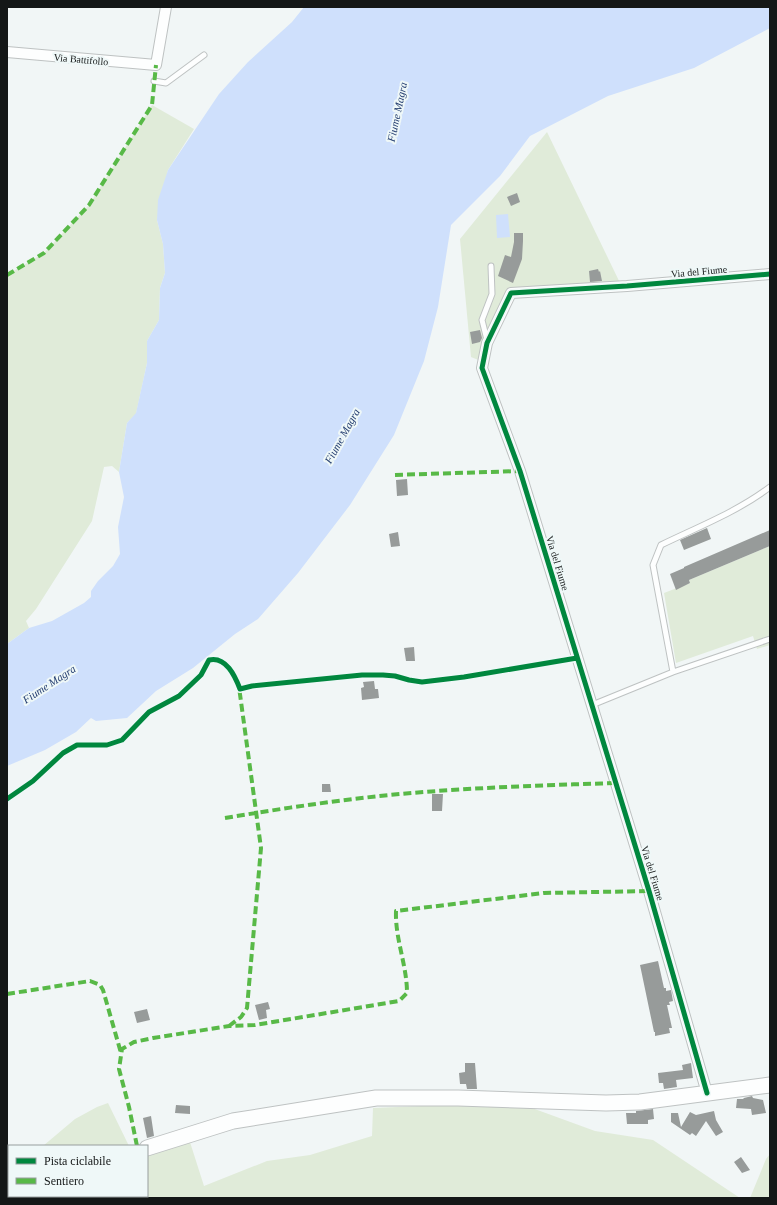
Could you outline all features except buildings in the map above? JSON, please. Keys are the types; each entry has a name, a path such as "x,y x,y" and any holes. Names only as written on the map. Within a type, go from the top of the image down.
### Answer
{"main road":[{"path":"148,1148 233,1121 376,1098 473,1098 606,1103 640,1102 770,1085"}],"street":[{"name":"Via Battifollo","path":"7,52 156,65 166,7"},
{"name":"Via del Fiume","path":"707,1093 651,899 520,471 482,368 487,343 511,293 627,286 770,274"}],"lane":[{"path":"154,81 166,83 204,55"},
{"path":"487,343 482,320 492,294 491,266"},
{"path":"673,672 653,565 661,545 754,499 770,487"},
{"path":"592,705 673,672 770,639"}],"green space":[{"path":"152,105 194,129 168,170 157,220 163,244 165,273 160,288 159,320 147,341 147,363 136,414 127,423 119,472 112,466 104,467 92,521 36,609 26,621 29,628 7,644 7,275 44,253 89,205"},
{"path":"547,132 621,285 510,290 481,361 471,357 460,239"},
{"path":"770,546 770,645 757,649 753,636 676,663 664,593 690,583 689,580"},
{"path":"108,1103 129,1145 44,1145 75,1119"},
{"path":"521,1104 595,1131 653,1140 740,1198 68,1197 148,1197 148,1155 189,1139 204,1186 267,1161 310,1155 372,1136 373,1108"},
{"path":"770,1154 770,1198 750,1198 766,1159"}],"water":[{"name":"Fiume Magra","path":"304,7 770,7 770,28 694,68 608,96 530,136 500,176 451,225 438,307 424,361 394,435 350,505 298,573 258,619 235,634 193,668 156,691 127,718 96,721 91,718 76,732 45,750 7,766 7,644 29,628 52,621 84,603 91,597 91,591 98,581 113,566 120,554 118,527 124,497 119,472 127,423 136,413 147,363 147,341 159,320 160,288 165,273 163,244 157,220 158,200 168,170 219,94 248,62 292,22"},
{"path":"508,214 510,237 497,238 496,215"}],"marked path":[{"path":"7,275 44,253 89,205 152,105 156,65"},
{"path":"395,475 520,471"},
{"path":"229,1026 241,1017 247,1008 261,848 239,687"},
{"path":"225,818 324,803 399,794 496,787 616,783"},
{"path":"137,1145 119,1069 122,1049 134,1042 153,1038 229,1026 255,1025 399,1001 407,993 405,972 397,932 396,911 544,893 649,891"},
{"path":"7,994 90,981 100,985 103,990 121,1053"}],"cycle path":[{"path":"707,1093 649,891 520,471 482,368 487,343 511,293 627,286 770,274"},
{"path":"7,799 33,781 63,753 77,745 107,745 122,740 149,712 179,696 201,675 209,660 220,661 225,664 229,668 240,689 252,686 362,675 395,676 422,682 464,677 577,658"}]}
